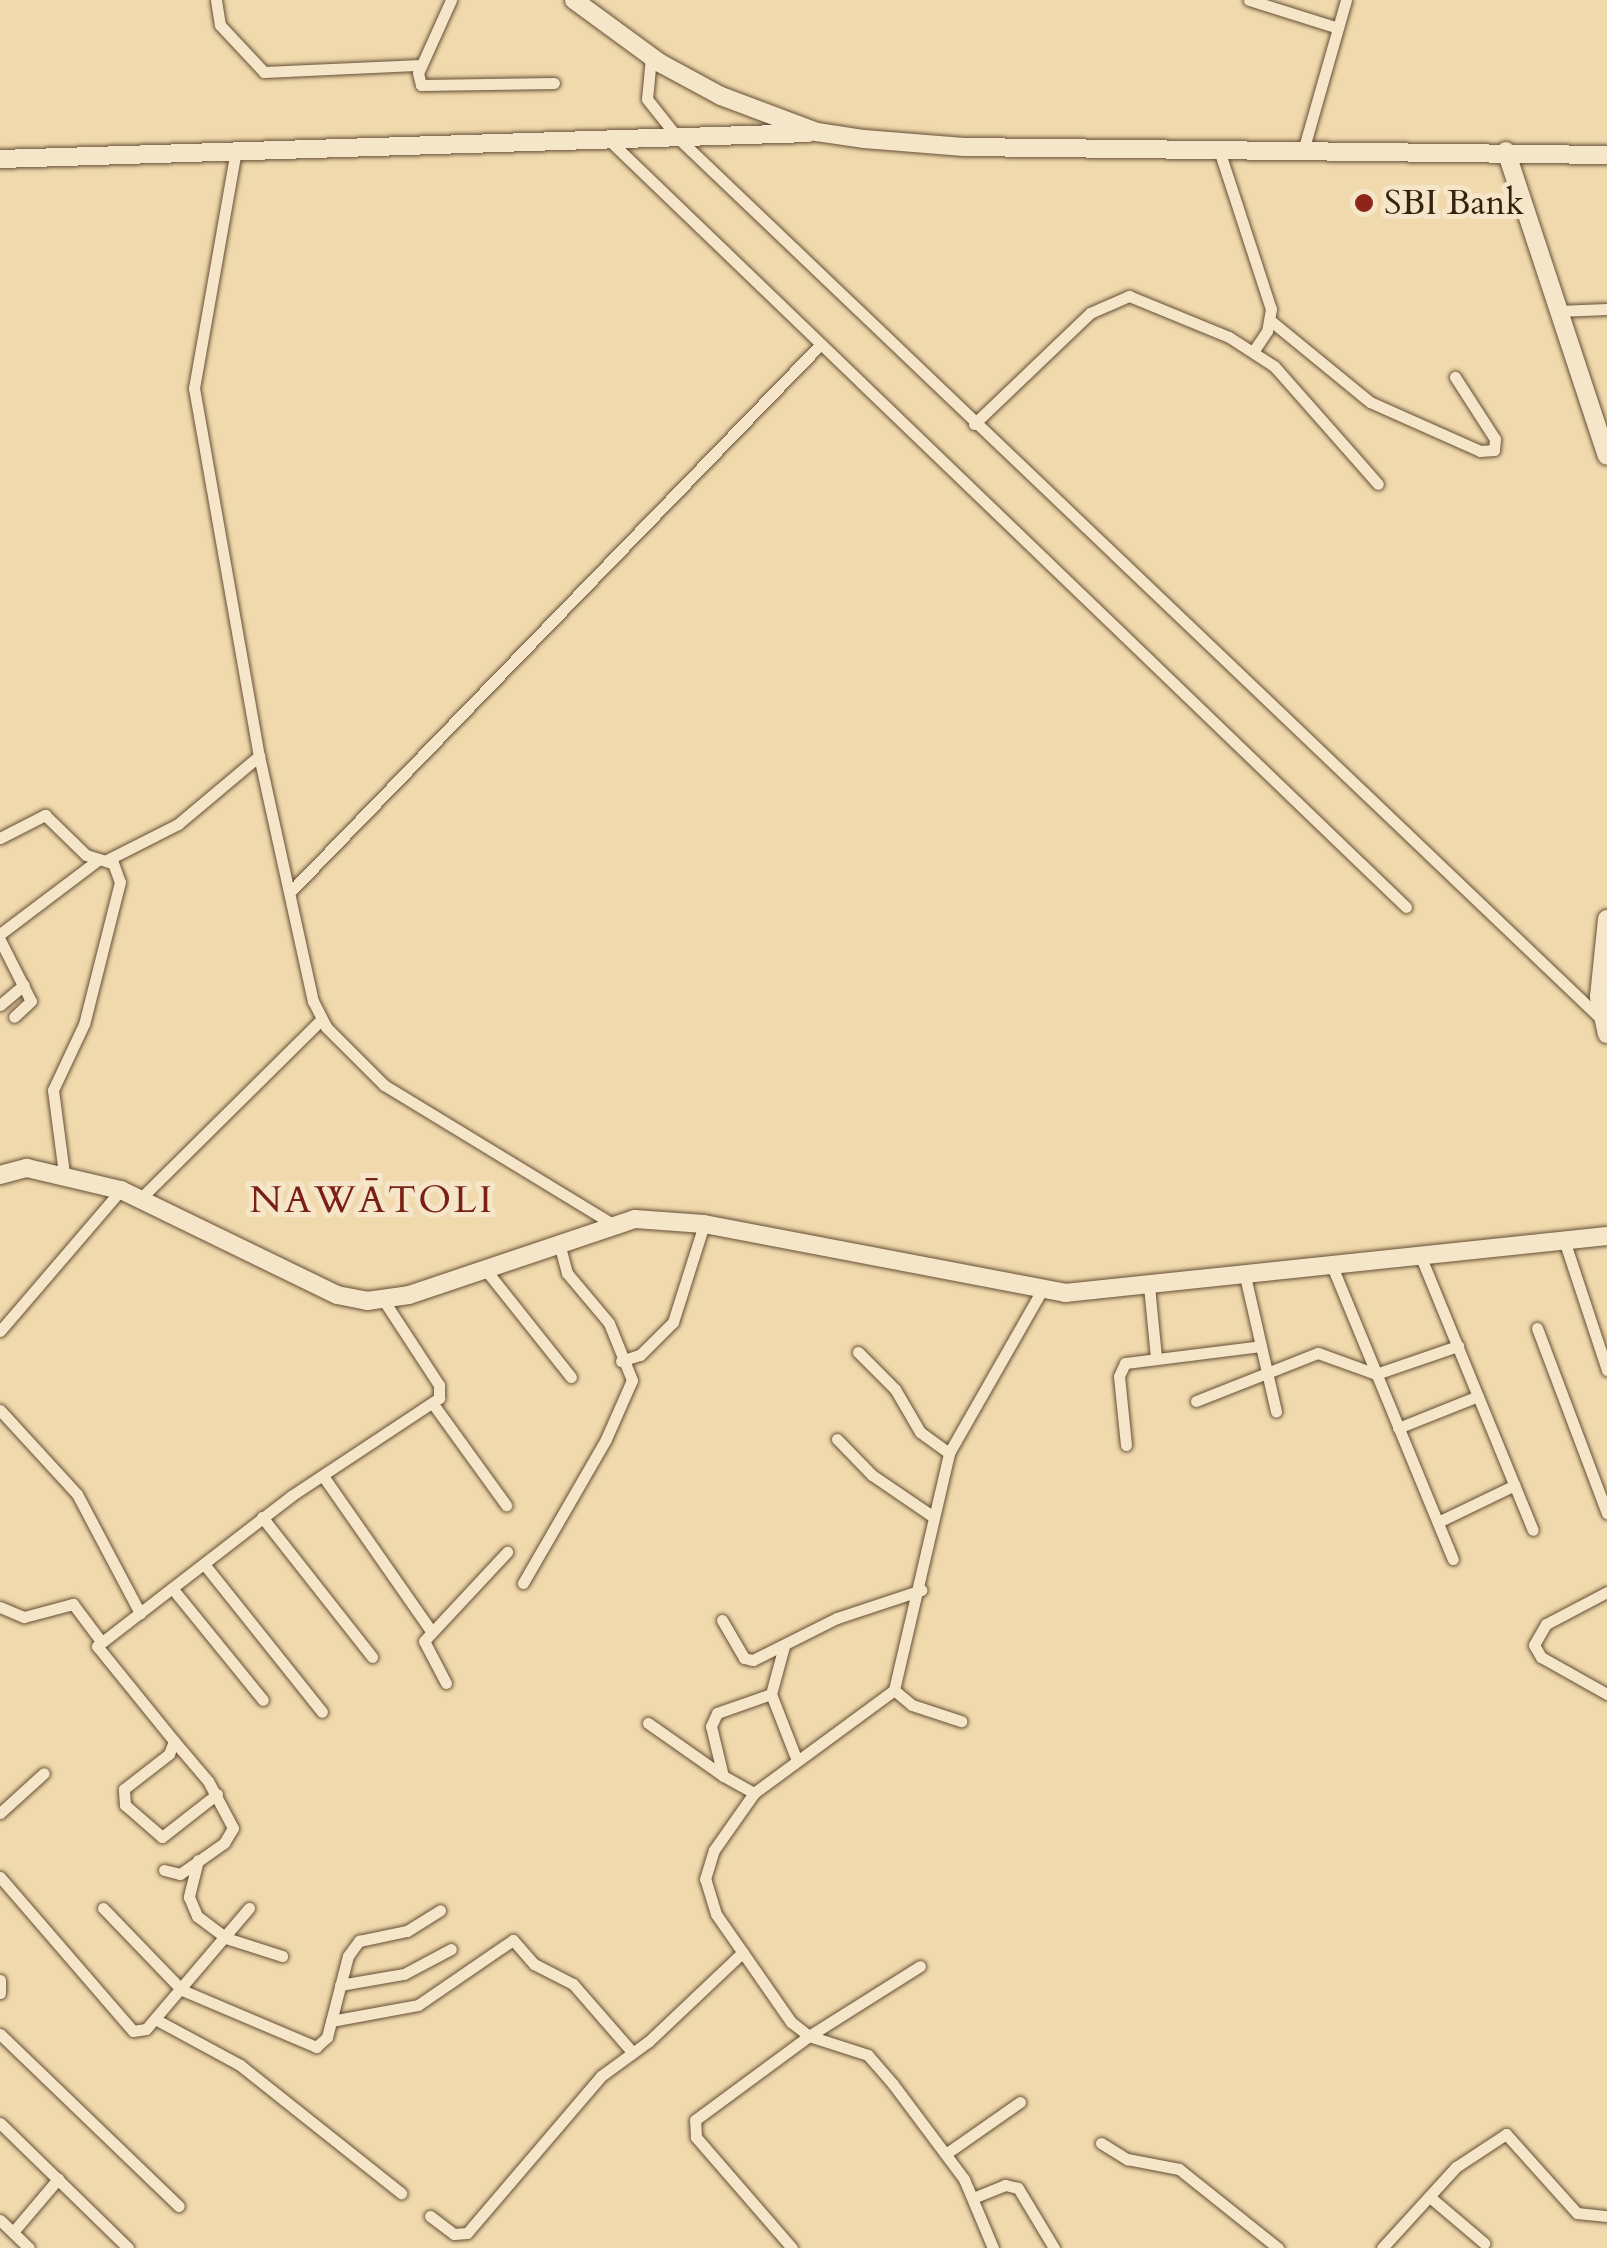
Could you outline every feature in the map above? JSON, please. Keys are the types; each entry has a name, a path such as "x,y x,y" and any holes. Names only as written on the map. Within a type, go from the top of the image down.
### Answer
{"main road":[{"path":"574,0 652,58 721,96 817,132"},
{"path":"0,159 817,132 964,147 1218,147 1607,155"},
{"path":"1506,151 1607,456"},
{"path":"1603,1025 1607,919"},
{"path":"0,1175 27,1168 64,1173 121,1190 337,1295 384,1301 613,1224 704,1224 1042,1290 1149,1286 1607,1236"}],"street":[{"path":"216,0 220,25 264,72 422,65"},
{"path":"452,0 418,80 429,87 554,83"},
{"path":"1250,0 1338,28"},
{"path":"1303,151 1346,0"},
{"path":"652,58 647,99 678,138 1603,1025"},
{"path":"609,140 1406,907"},
{"path":"1218,147 1271,322 1370,402 1480,452 1494,450 1495,439 1456,377"},
{"path":"236,150 194,388 259,756 321,1020 384,1085 613,1224"},
{"path":"974,424 1090,313 1116,297 1145,299 1254,350 1324,416 1378,484"},
{"path":"1558,311 1607,309"},
{"path":"1254,350 1271,322"},
{"path":"292,892 820,345"},
{"path":"14,1018 31,1001 0,937 102,860 178,824 259,756"},
{"path":"0,838 45,815 116,868 120,891 84,1024 52,1090 64,1173"},
{"path":"0,1005 24,985"},
{"path":"142,1197 321,1020"},
{"path":"0,1331 121,1190"},
{"path":"621,1361 640,1355 674,1322 704,1224"},
{"path":"1564,1240 1607,1370"},
{"path":"523,1582 631,1390 609,1322 566,1273 559,1243"},
{"path":"1420,1256 1533,1530"},
{"path":"1332,1266 1454,1559"},
{"path":"485,1269 571,1377"},
{"path":"1245,1276 1276,1411"},
{"path":"1149,1286 1156,1358"},
{"path":"993,2248 973,2198 948,2153 868,2054 809,2036 778,2006 708,1898 705,1879 714,1850 754,1793 796,1758 894,1690 921,1590 932,1516 949,1454 1042,1290"},
{"path":"100,1640 262,1517 434,1404 439,1385 384,1301"},
{"path":"1537,1328 1607,1513"},
{"path":"1126,1445 1120,1368 1156,1358 1261,1346"},
{"path":"1196,1401 1318,1353 1376,1374 1458,1346"},
{"path":"858,1352 903,1400 920,1432 949,1454"},
{"path":"1398,1428 1478,1396"},
{"path":"434,1404 506,1505"},
{"path":"0,1410 77,1494 140,1612"},
{"path":"837,1440 872,1475 932,1516"},
{"path":"323,1476 431,1631"},
{"path":"1438,1522 1514,1485"},
{"path":"262,1517 372,1657"},
{"path":"446,1683 424,1646 431,1631 508,1552"},
{"path":"204,1564 322,1712"},
{"path":"172,1588 263,1700"},
{"path":"722,1620 748,1660 838,1618 921,1590"},
{"path":"1607,1592 1546,1624 1534,1645 1541,1656 1607,1694"},
{"path":"0,1607 24,1617 73,1604 100,1640 101,1657 216,1794 232,1834 174,1876 164,1870"},
{"path":"784,1646 771,1694 796,1758"},
{"path":"894,1690 912,1705 961,1721"},
{"path":"724,1776 713,1716 771,1694"},
{"path":"648,1723 754,1793"},
{"path":"174,1741 169,1754 124,1789 125,1804 162,1837 216,1794"},
{"path":"0,1814 44,1773"},
{"path":"198,1860 189,1903 226,1938 282,1956"},
{"path":"0,1877 126,2026 140,2032 182,1990 249,1908"},
{"path":"103,1908 182,1990 309,2046 323,2043 358,1940 407,1931 440,1910"},
{"path":"331,2020 418,2005 513,1940 534,1964 573,1984 633,2053"},
{"path":"340,1985 404,1974 451,1949"},
{"path":"430,2216 454,2234 467,2232 558,2121 743,1952"},
{"path":"792,2248 693,2129 704,2112 809,2036 920,1966"},
{"path":"0,1980 0,1993"},
{"path":"155,2019 240,2065 401,2193"},
{"path":"0,2034 179,2206"},
{"path":"948,2153 1020,2102"},
{"path":"0,2123 128,2248"},
{"path":"1382,2248 1469,2155 1506,2134 1577,2212 1607,2216"},
{"path":"1101,2143 1128,2158 1179,2169 1278,2248"},
{"path":"12,2232 58,2179"},
{"path":"973,2198 1005,2186 1018,2188 1054,2248"},
{"path":"1432,2198 1484,2243"},
{"path":"0,2220 29,2248"}],"place":[{"name":"SBI Bank","path":"1364,203"}],"district":[{"name":"NAWĀTOLI","path":"372,1201"}]}
